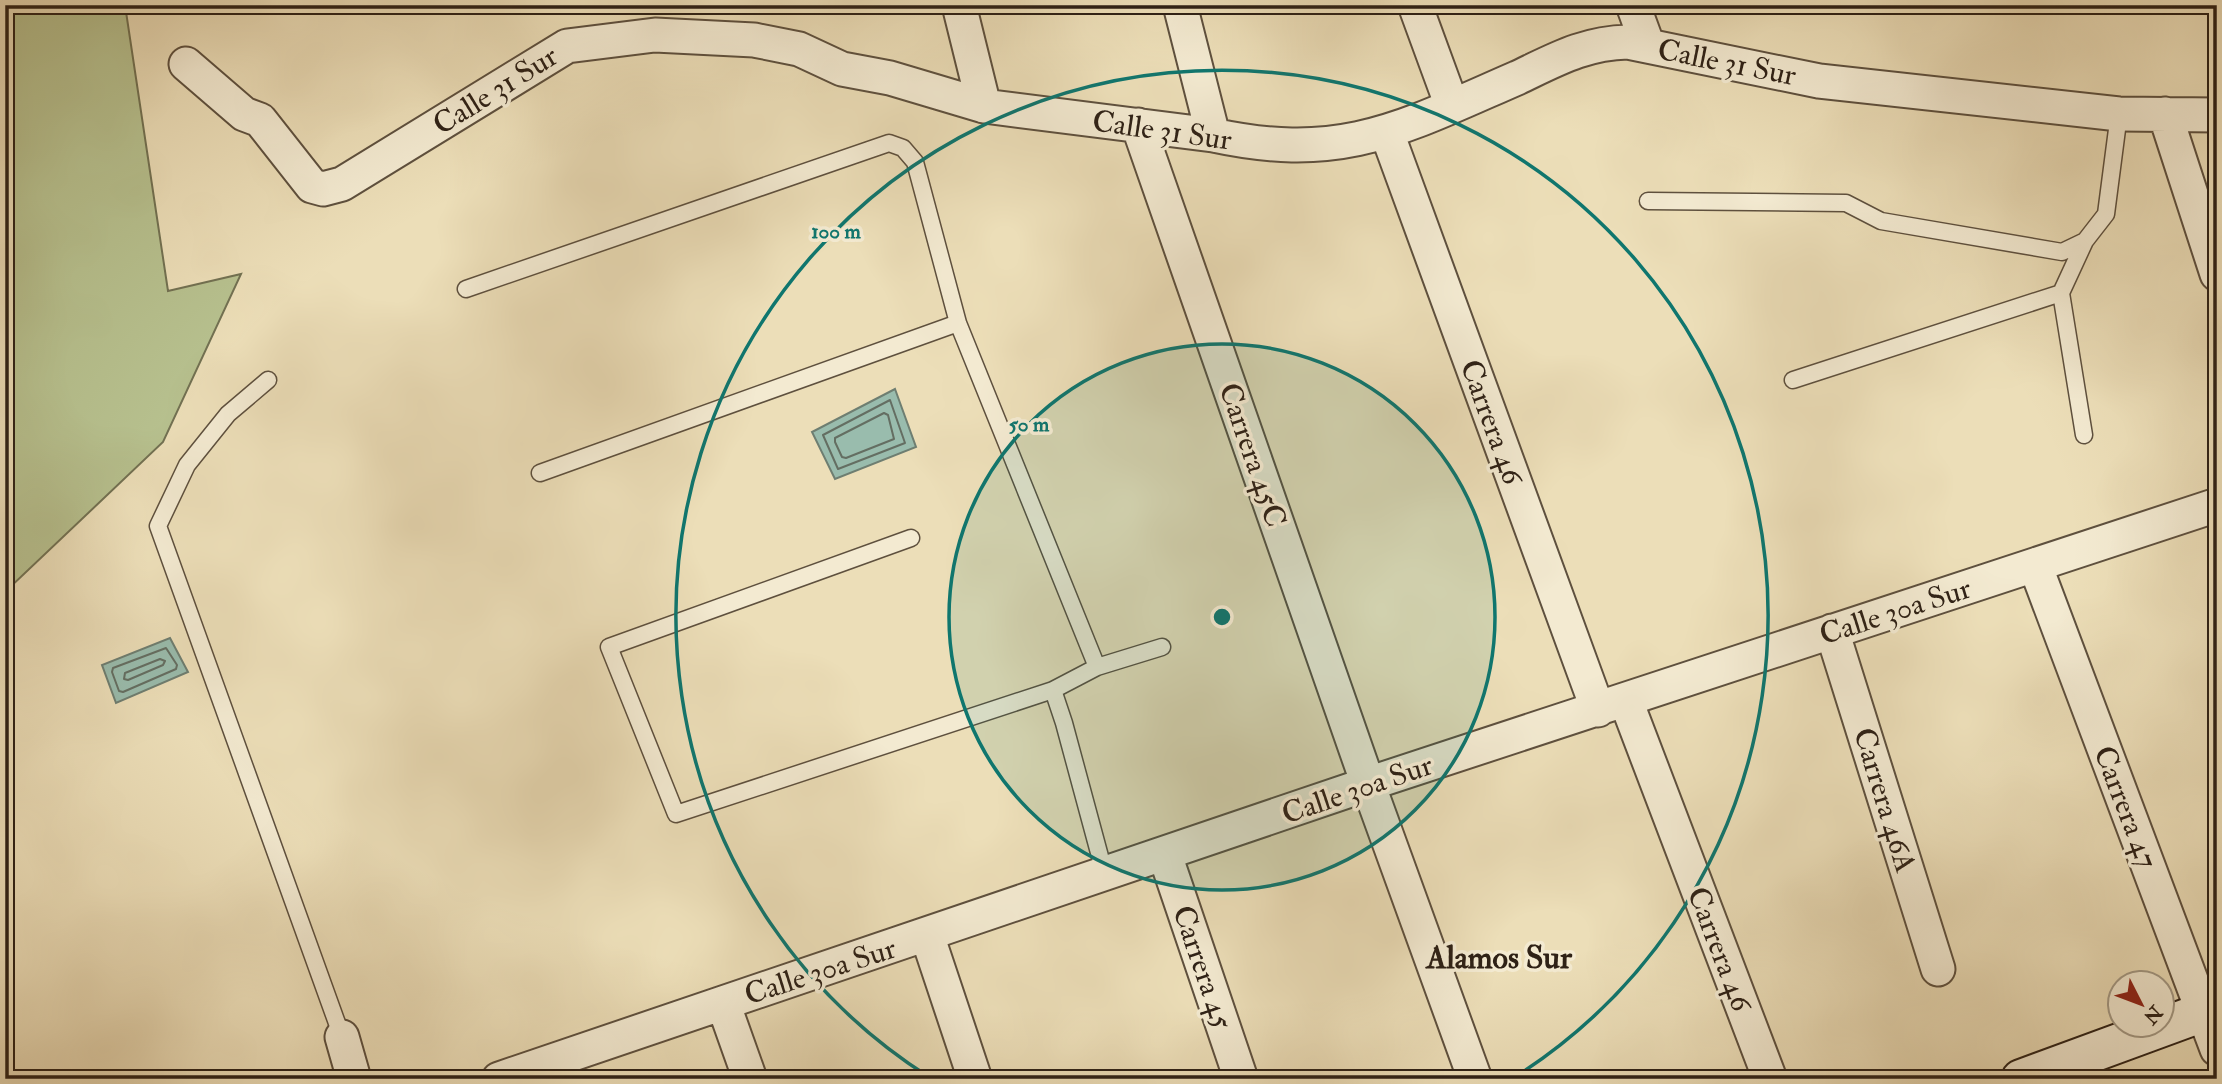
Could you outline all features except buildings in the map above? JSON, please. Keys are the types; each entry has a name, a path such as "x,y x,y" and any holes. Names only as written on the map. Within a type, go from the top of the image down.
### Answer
{"street":[{"path":"959,5 984,106"},
{"path":"1180,5 1213,135"},
{"path":"1415,5 1452,106"},
{"path":"1633,5 1648,46"},
{"name":"Calle 31 Sur","path":"186,64 244,114 260,120 312,186 323,189 342,184 567,46 655,35 754,40 799,49 842,69 890,78 984,106 1213,135 1248,142 1306,146 1353,141 1387,133 1568,53 1607,42 1628,42 1819,81 2119,114 2217,115"},
{"path":"2165,114 2217,274"},
{"name":"Carrera 45C","path":"1138,125 1368,785 1475,1079"},
{"name":"Carrera 46","path":"1387,133 1612,705 1770,1079"},
{"name":"Calle 30a Sur","path":"499,1079 1368,785 2217,505"},
{"name":"Carrera 47","path":"2035,565 2210,1009 2217,1049"},
{"name":"Carrera 46A","path":"1832,631 1937,969"},
{"name":"Carrera 45","path":"1165,855 1241,1079"},
{"path":"927,935 975,1079"},
{"path":"723,1003 750,1079"},
{"path":"2021,1079 2210,1009"},
{"path":"342,1037 354,1079"}],"lane":[{"path":"2084,435 2061,293 2085,241 2106,214 2119,114"},
{"path":"466,289 889,143 902,148 915,162 958,323 1097,667"},
{"path":"1648,201 1846,203 1881,221 2062,252 2085,241"},
{"path":"1793,380 2061,293"},
{"path":"540,473 958,323"},
{"path":"268,380 228,414 187,465 158,526 342,1037"},
{"path":"911,538 609,647 676,814 1053,690 1097,667 1163,647"},
{"path":"1053,690 1105,875"}],"green space":[{"path":"5,5 125,5 168,291 241,274 163,442 5,592"}],"water":[{"path":"895,389 916,447 835,479 812,432"},
{"path":"170,638 188,672 116,703 102,665"}],"district":[{"name":"Alamos Sur","path":"1499,957"}]}
